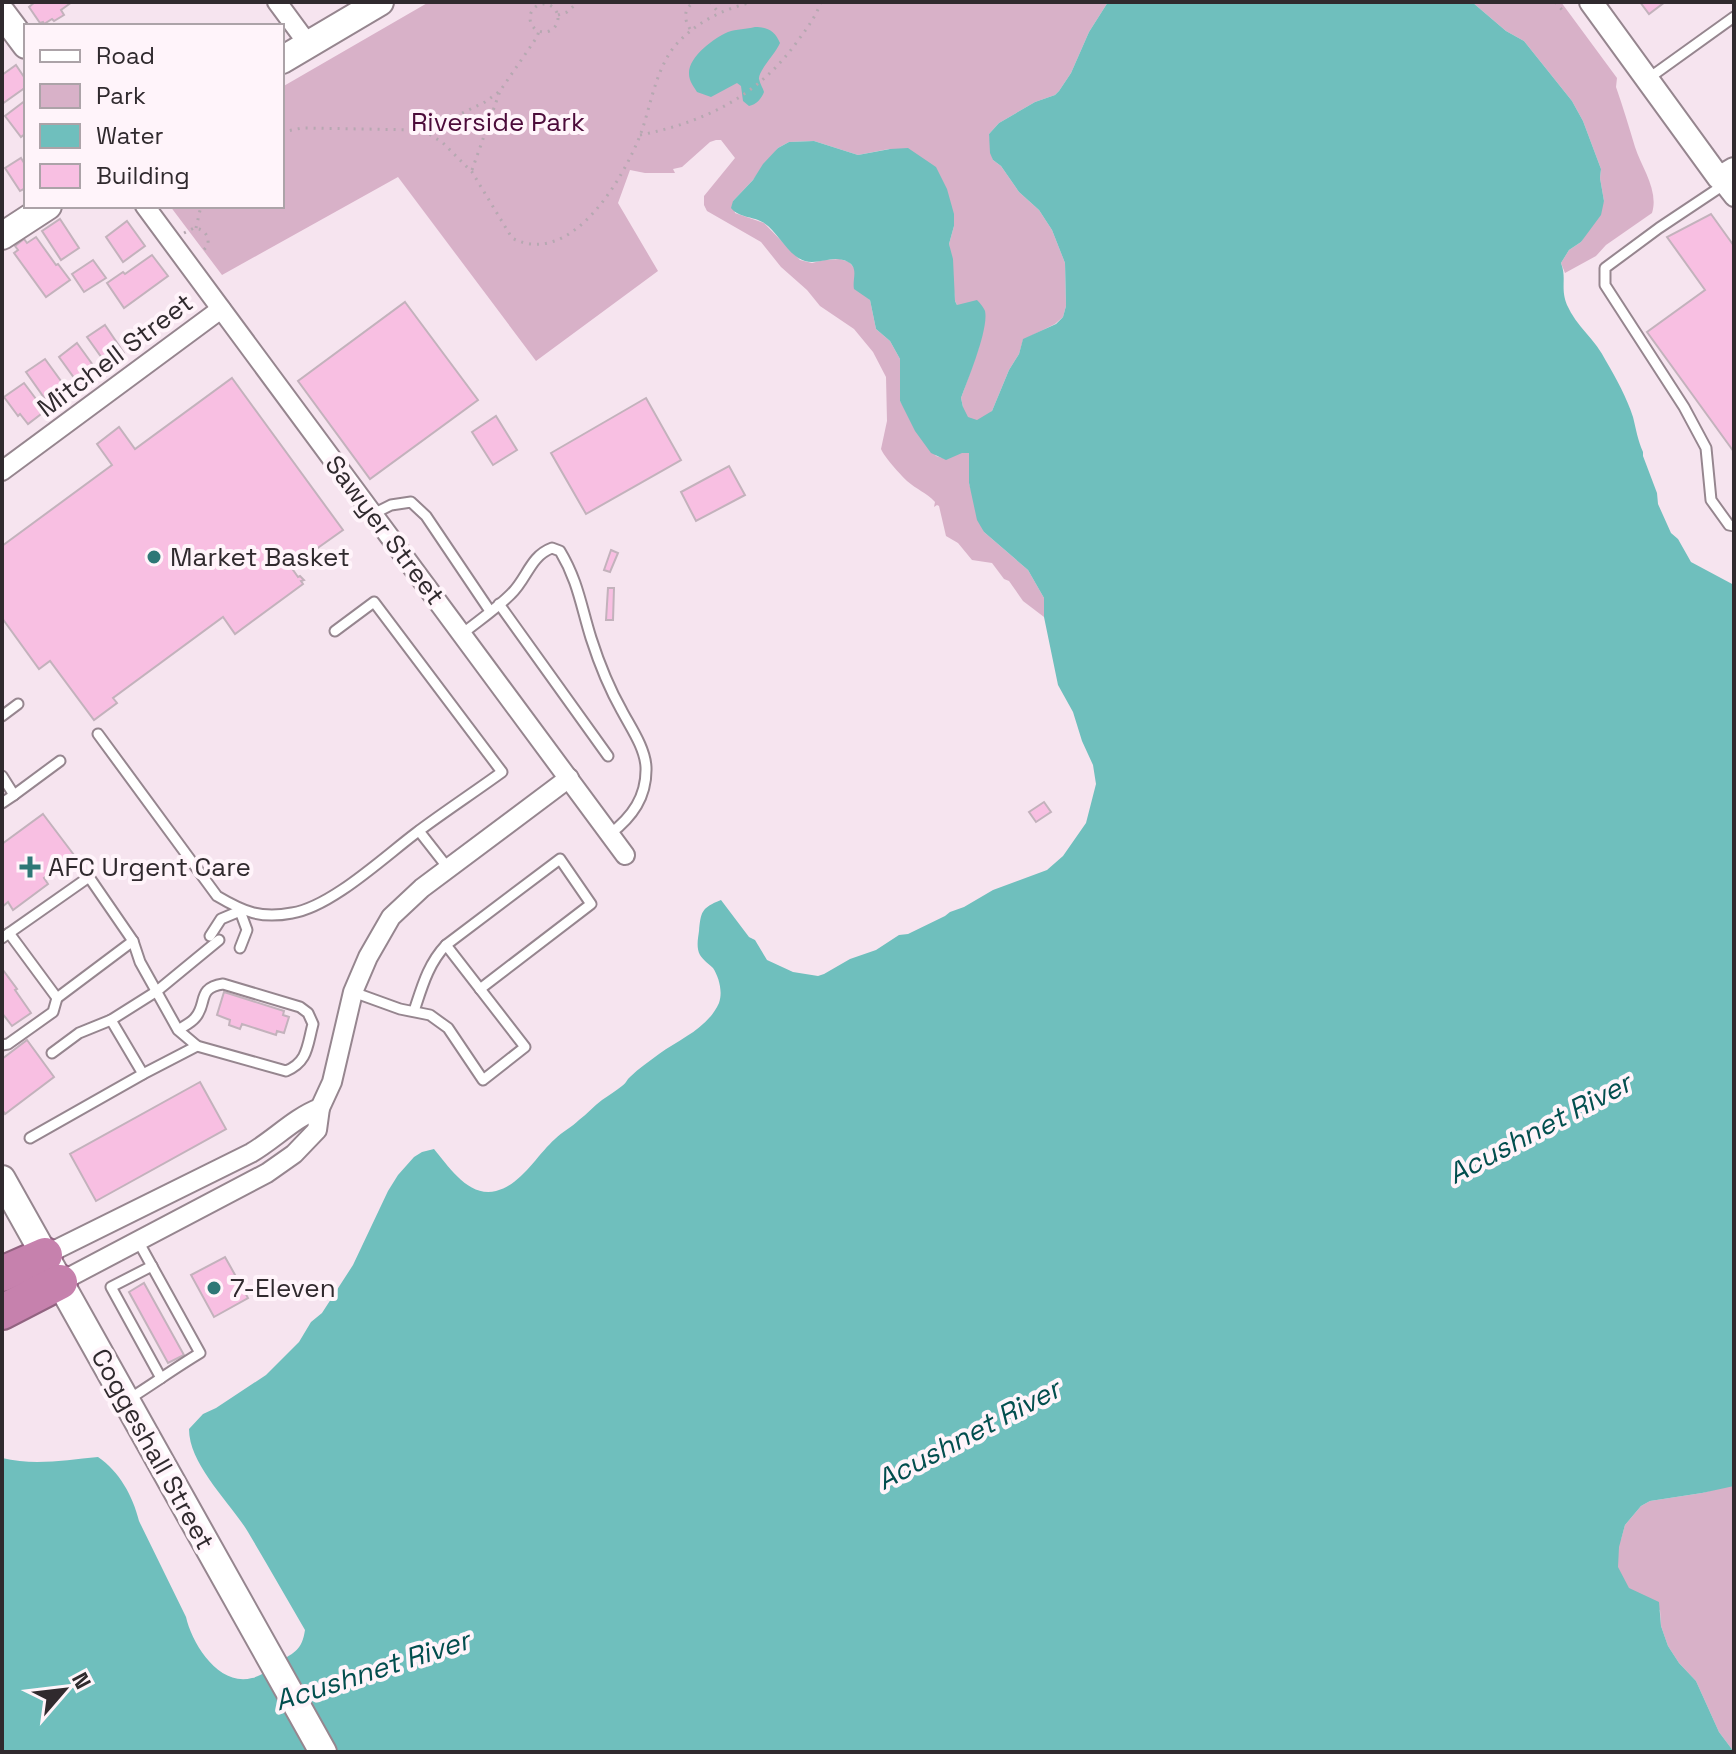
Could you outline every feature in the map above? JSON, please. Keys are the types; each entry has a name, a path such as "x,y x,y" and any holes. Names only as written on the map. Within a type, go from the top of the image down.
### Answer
{"highway":[{"path":"2,1274 52,1269"},
{"path":"2,1312 52,1269"}],"main road":[{"path":"284,59 380,2"},
{"path":"2,13 24,42"},
{"path":"2,236 45,208"},
{"name":"Coggeshall Street","path":"2,1179 323,1752"}],"street":[{"path":"277,2 308,44"},
{"path":"1591,2 1728,182"},
{"name":"Sawyer Street","path":"146,208 625,855"},
{"name":"Mitchell Street","path":"2,471 221,309"},
{"path":"52,1269 138,1241 281,1164 306,1142 317,1130 320,1108 332,1082 353,992 368,957 391,917 422,888 569,778"},
{"path":"52,1269 270,1142 303,1115 320,1108"}],"lane":[{"path":"1647,79 1734,17"},
{"path":"1728,182 1605,268 1605,285 1684,407 1706,448 1711,500 1729,525 1734,526"},
{"path":"373,514 391,505 411,502 426,516 490,611"},
{"path":"462,634 511,594 542,551 552,548 560,551 579,588 591,638 613,696 638,741 646,764 645,787 638,806 625,823 610,834"},
{"path":"98,734 217,896 240,911 257,915 295,913 316,906 502,772 374,602 335,631"},
{"path":"499,604 608,756"},
{"path":"2,716 18,704"},
{"path":"2,803 60,761"},
{"path":"2,776 14,795"},
{"path":"419,831 448,868"},
{"path":"414,1011 435,956 560,859 591,904 480,989"},
{"path":"57,998 6,935 89,877 133,941 140,962 178,1030 197,1046 286,1071 298,1066 304,1057 313,1024 308,1013 300,1007 223,984 206,990 195,1019 178,1030"},
{"path":"52,1053 79,1033 111,1020 157,991 214,938 221,919 240,911"},
{"path":"240,911 247,930 240,948"},
{"path":"2,1045 8,1044 53,1012 57,998 133,941"},
{"path":"353,992 400,1009 430,1015 448,1028 483,1080 525,1047 446,945"},
{"path":"111,1020 143,1074"},
{"path":"30,1138 197,1046"},
{"path":"126,1401 200,1353 138,1241"},
{"path":"152,1266 111,1287 161,1378"}],"path":[{"path":"528,2 534,9"},
{"path":"557,15 567,12 578,2"},
{"path":"690,30 685,14 694,2"},
{"path":"710,2 719,13"},
{"path":"423,130 452,151 472,172 512,238 533,244 564,239 605,199 630,157 660,71 673,49 690,30 734,6 753,2"},
{"path":"640,135 689,123 736,101 778,66 812,22 821,2"},
{"path":"1555,2 1565,13"},
{"path":"546,5 557,15 557,22 548,31 539,31 530,21 531,13 537,6 546,5"},
{"path":"472,172 500,91 539,31"},
{"path":"284,132 302,128 423,130 465,113 500,91"},
{"path":"196,228 201,208"},
{"path":"184,233 196,228 208,237 208,245 200,254"}],"green space":[{"name":"Riverside Park","path":"429,2 1108,2 1059,91 999,123 989,134 993,160 1001,166 1019,192 1039,210 1052,230 1065,263 1066,306 1063,317 1023,340 992,411 969,453 969,483 984,532 1028,570 1044,598 1044,617 1023,601 992,563 972,560 958,543 946,536 939,506 934,507 935,502 907,481 883,453 881,449 887,421 886,377 873,352 854,329 820,306 761,242 707,211 704,196 735,158 721,140 710,142 682,167 673,169 675,173 630,170 618,203 658,271 536,361 398,177 222,275 172,208 284,208 284,86","holes":["814,141 858,155 889,149 954,226 949,244 955,301 979,347 961,398 963,407 949,458 946,459 936,456 900,401 900,359 890,341 876,329 870,300 849,262 840,259 812,263 800,260 764,223 735,213 733,201 778,148 789,142"]},
{"path":"1472,2 1561,2 1617,78 1616,87 1635,147 1652,188 1652,213 1606,245 1596,256 1565,273 1561,263 1569,250 1581,242 1604,201 1601,169 1572,101 1524,41 1506,31"},
{"path":"1734,1486 1734,1752 1719,1732 1696,1681 1668,1646 1661,1626 1660,1610 1633,1605 1607,1553 1621,1539 1625,1525 1641,1506 1650,1501"}],"water":[{"name":"Acushnet River","path":"1108,2 1472,2 1506,31 1524,41 1572,101 1601,169 1604,201 1601,215 1561,263 1565,299 1575,320 1602,353 1624,395 1658,504 1671,533 1691,562 1734,585 1734,1486 1650,1501 1641,1506 1625,1525 1618,1567 1629,1588 1659,1602 1661,1626 1668,1646 1696,1681 1719,1732 1734,1752 2,1752 2,1458 38,1462 98,1457 106,1463 129,1493 139,1521 201,1651 218,1670 229,1676 240,1679 263,1674 297,1650 305,1630 248,1532 203,1470 191,1443 189,1429 203,1414 266,1375 299,1342 353,1265 388,1191 414,1157 434,1149 468,1186 486,1192 505,1188 521,1176 558,1136 659,1054 701,1026 714,1012 720,999 717,976 700,955 698,946 702,915 714,903 721,900 749,937 755,940 767,960 793,972 818,976 850,959 876,950 899,935 908,934 964,907 993,890 1047,870 1063,856 1086,823 1096,784 1093,765 1073,712 1058,685 1044,617 1044,598 1028,570 984,532 977,520 969,483 969,453 946,460 931,453 915,431 900,401 900,359 890,341 876,329 870,300 854,289 851,264 837,259 805,261 764,223 738,214 731,208 733,201 763,164 778,148 789,142 814,141 858,155 908,148 936,167 947,189 954,214 949,244 953,259 955,301 957,305 977,300 985,311 981,341 961,398 968,417 977,420 992,411 1023,339 1056,324 1063,317 1066,306 1065,263 1052,230 1039,210 1019,192 1001,166 993,160 989,134 999,123 1059,91"},
{"path":"755,27 770,30 780,43 759,76 764,92 758,101 749,106 743,101 741,86 737,83 711,97 697,92 689,74 697,55 709,43 728,32"}],"building":[{"path":"35,2 72,2 61,10 64,15 44,24 29,7"},
{"path":"1640,2 1665,2 1649,14"},
{"path":"16,65 24,77 24,88 2,104 2,75"},
{"path":"24,102 24,135 21,137 5,116"},
{"path":"21,158 24,163 24,189 20,191 5,168"},
{"path":"1711,214 1734,246 1734,452 1647,332 1705,290 1667,237"},
{"path":"60,219 79,248 61,260 42,231"},
{"path":"127,221 145,246 123,262 106,237"},
{"path":"36,237 70,280 46,297 14,253 18,250 15,246 24,239 27,243"},
{"path":"152,255 168,276 124,308 107,283"},
{"path":"93,260 106,278 84,292 72,274"},
{"path":"405,302 478,400 370,479 298,381"},
{"path":"105,325 124,353 107,365 87,337"},
{"path":"77,343 98,372 80,386 59,357"},
{"path":"45,359 69,392 50,406 26,372"},
{"name":"Market Basket","path":"232,378 343,530 291,567 304,580 301,581 303,584 235,634 223,617 113,698 117,703 94,720 50,661 39,669 2,618 2,546 112,465 97,444 119,427 135,449"},
{"path":"24,383 45,411 28,424 4,397"},
{"path":"646,398 681,460 586,514 551,453"},
{"path":"496,416 517,450 493,465 472,432"},
{"path":"729,466 745,495 696,521 681,492"},
{"path":"611,550 618,553 610,572 604,570"},
{"path":"608,588 614,588 613,620 606,620"},
{"path":"1044,802 1051,812 1036,822 1029,812"},
{"name":"AFC Urgent Care","path":"43,814 74,855 44,878 48,884 13,910 8,902 2,907 2,844"},
{"path":"3,970 31,1013 12,1026 2,1013"},
{"path":"224,992 284,1011 283,1015 289,1017 284,1033 277,1031 276,1035 242,1024 240,1029 229,1025 230,1020 217,1015"},
{"path":"27,1040 54,1077 5,1114 2,1109 2,1059"},
{"path":"200,1082 226,1129 96,1201 70,1154"},
{"path":"225,1257 248,1298 214,1317 191,1275"},
{"path":"144,1283 184,1355 168,1363 129,1292"}],"place":[{"name":"Market Basket","path":"154,557"},
{"name":"AFC Urgent Care","path":"30,867"},
{"name":"7-Eleven","path":"214,1288"}]}
